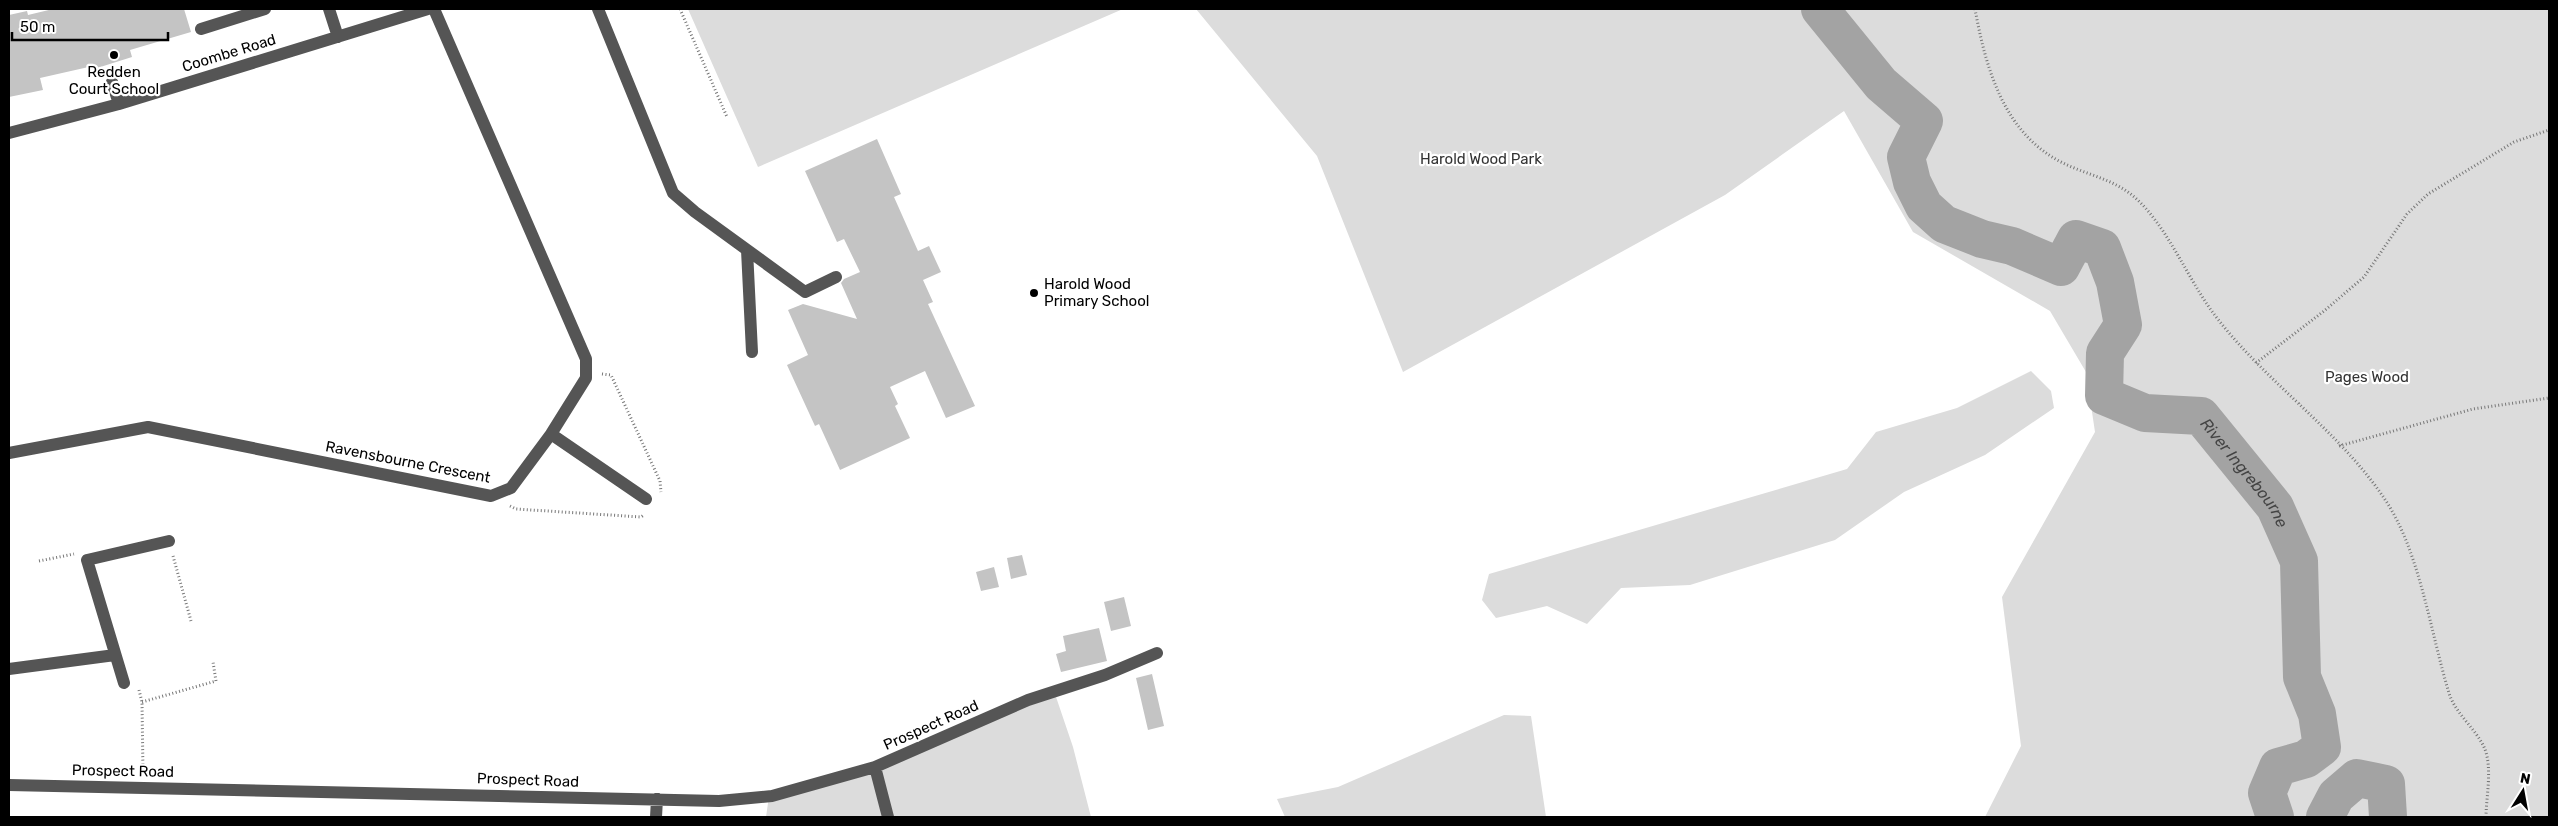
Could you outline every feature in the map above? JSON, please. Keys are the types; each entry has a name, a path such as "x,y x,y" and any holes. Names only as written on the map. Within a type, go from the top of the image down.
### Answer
{"street":[{"path":"201,29 265,9"},
{"path":"329,9 338,37"},
{"name":"Coombe Road","path":"9,133 119,104 428,9"},
{"name":"Ravensbourne Crescent","path":"9,453 148,427 491,496 511,488 551,434 586,378 586,359 434,9"},
{"path":"598,9 673,193 805,292 836,277"},
{"path":"112,82 119,104"},
{"path":"747,250 752,352"},
{"path":"551,434 646,499"},
{"path":"124,683 87,560 169,541"},
{"name":"Prospect Road","path":"9,785 719,801 772,796 875,767 1028,700 1105,675 1157,653"},
{"path":"9,669 115,655"},
{"path":"875,767 888,817"},
{"path":"656,799 656,817"}],"path":[{"path":"680,9 727,117"},
{"path":"1975,9 1982,46 2004,107 2025,136 2044,153 2065,164 2096,175 2131,194 2161,228 2212,310 2256,363 2364,470 2386,500 2404,535 2419,579 2450,697 2485,748 2488,764 2486,817"},
{"path":"2256,363 2324,311 2364,277 2407,214 2428,194 2514,142 2549,130"},
{"path":"2339,446 2473,409 2549,398"},
{"path":"169,541 191,621"},
{"path":"39,561 78,553 87,560"},
{"path":"142,702 216,681 213,662"},
{"path":"124,683 138,684 142,702 143,788"}],"green space":[{"path":"688,9 1123,9 758,167"},
{"path":"1196,9 2549,9 2549,817 1985,817 2021,746 2002,597 2095,432 2086,372 2050,311 1913,232 1844,111 1725,195 1403,372 1317,156"},
{"path":"2031,371 2051,391 2054,408 1985,455 1904,492 1835,540 1690,585 1621,588 1587,624 1547,606 1496,618 1482,600 1489,574 1847,469 1876,432 1957,408"},
{"path":"1054,691 1073,747 1091,817 766,817 769,796 875,767"},
{"path":"1504,715 1531,716 1546,817 1285,817 1277,799 1338,787"}],"building":[{"path":"53,9 184,9 191,32 130,50 132,57 94,69 93,66 40,78 43,90 9,97 9,15 27,11 28,15"},
{"path":"877,139 901,194 894,197 918,251 929,246 941,272 923,280 933,302 928,304 975,406 946,418 925,371 890,387 898,404 895,406 910,438 840,470 819,424 815,426 787,365 808,355 788,310 803,304 857,319 841,283 844,279 860,272 844,239 837,242 805,171"},
{"path":"1022,555 1027,575 1011,579 1007,558"},
{"path":"994,567 999,587 981,591 976,572"},
{"path":"1124,597 1131,626 1111,631 1104,602"},
{"path":"1099,628 1107,661 1061,672 1056,654 1066,651 1063,636"},
{"path":"1152,674 1164,726 1148,730 1136,678"}],"waterway":[{"name":"River Ingrebourne","path":"1820,9 1881,84 1924,121 1906,157 1912,182 1924,206 1944,224 1982,239 2012,246 2061,267 2076,239 2102,248 2115,282 2123,325 2105,353 2104,396 2145,413 2201,416 2275,507 2299,561 2302,677 2317,714 2322,747 2306,759 2278,767 2267,793 2275,817"},
{"name":"River Ingrebourne","path":"2325,817 2336,796 2357,778 2386,784 2388,817"}],"place":[{"name":"Redden Court School","path":"114,55"},
{"name":"Harold Wood Primary School","path":"1034,293"}],"park label":[{"name":"Harold Wood Park","path":"1481,159"},
{"name":"Pages Wood","path":"2367,377"}]}
